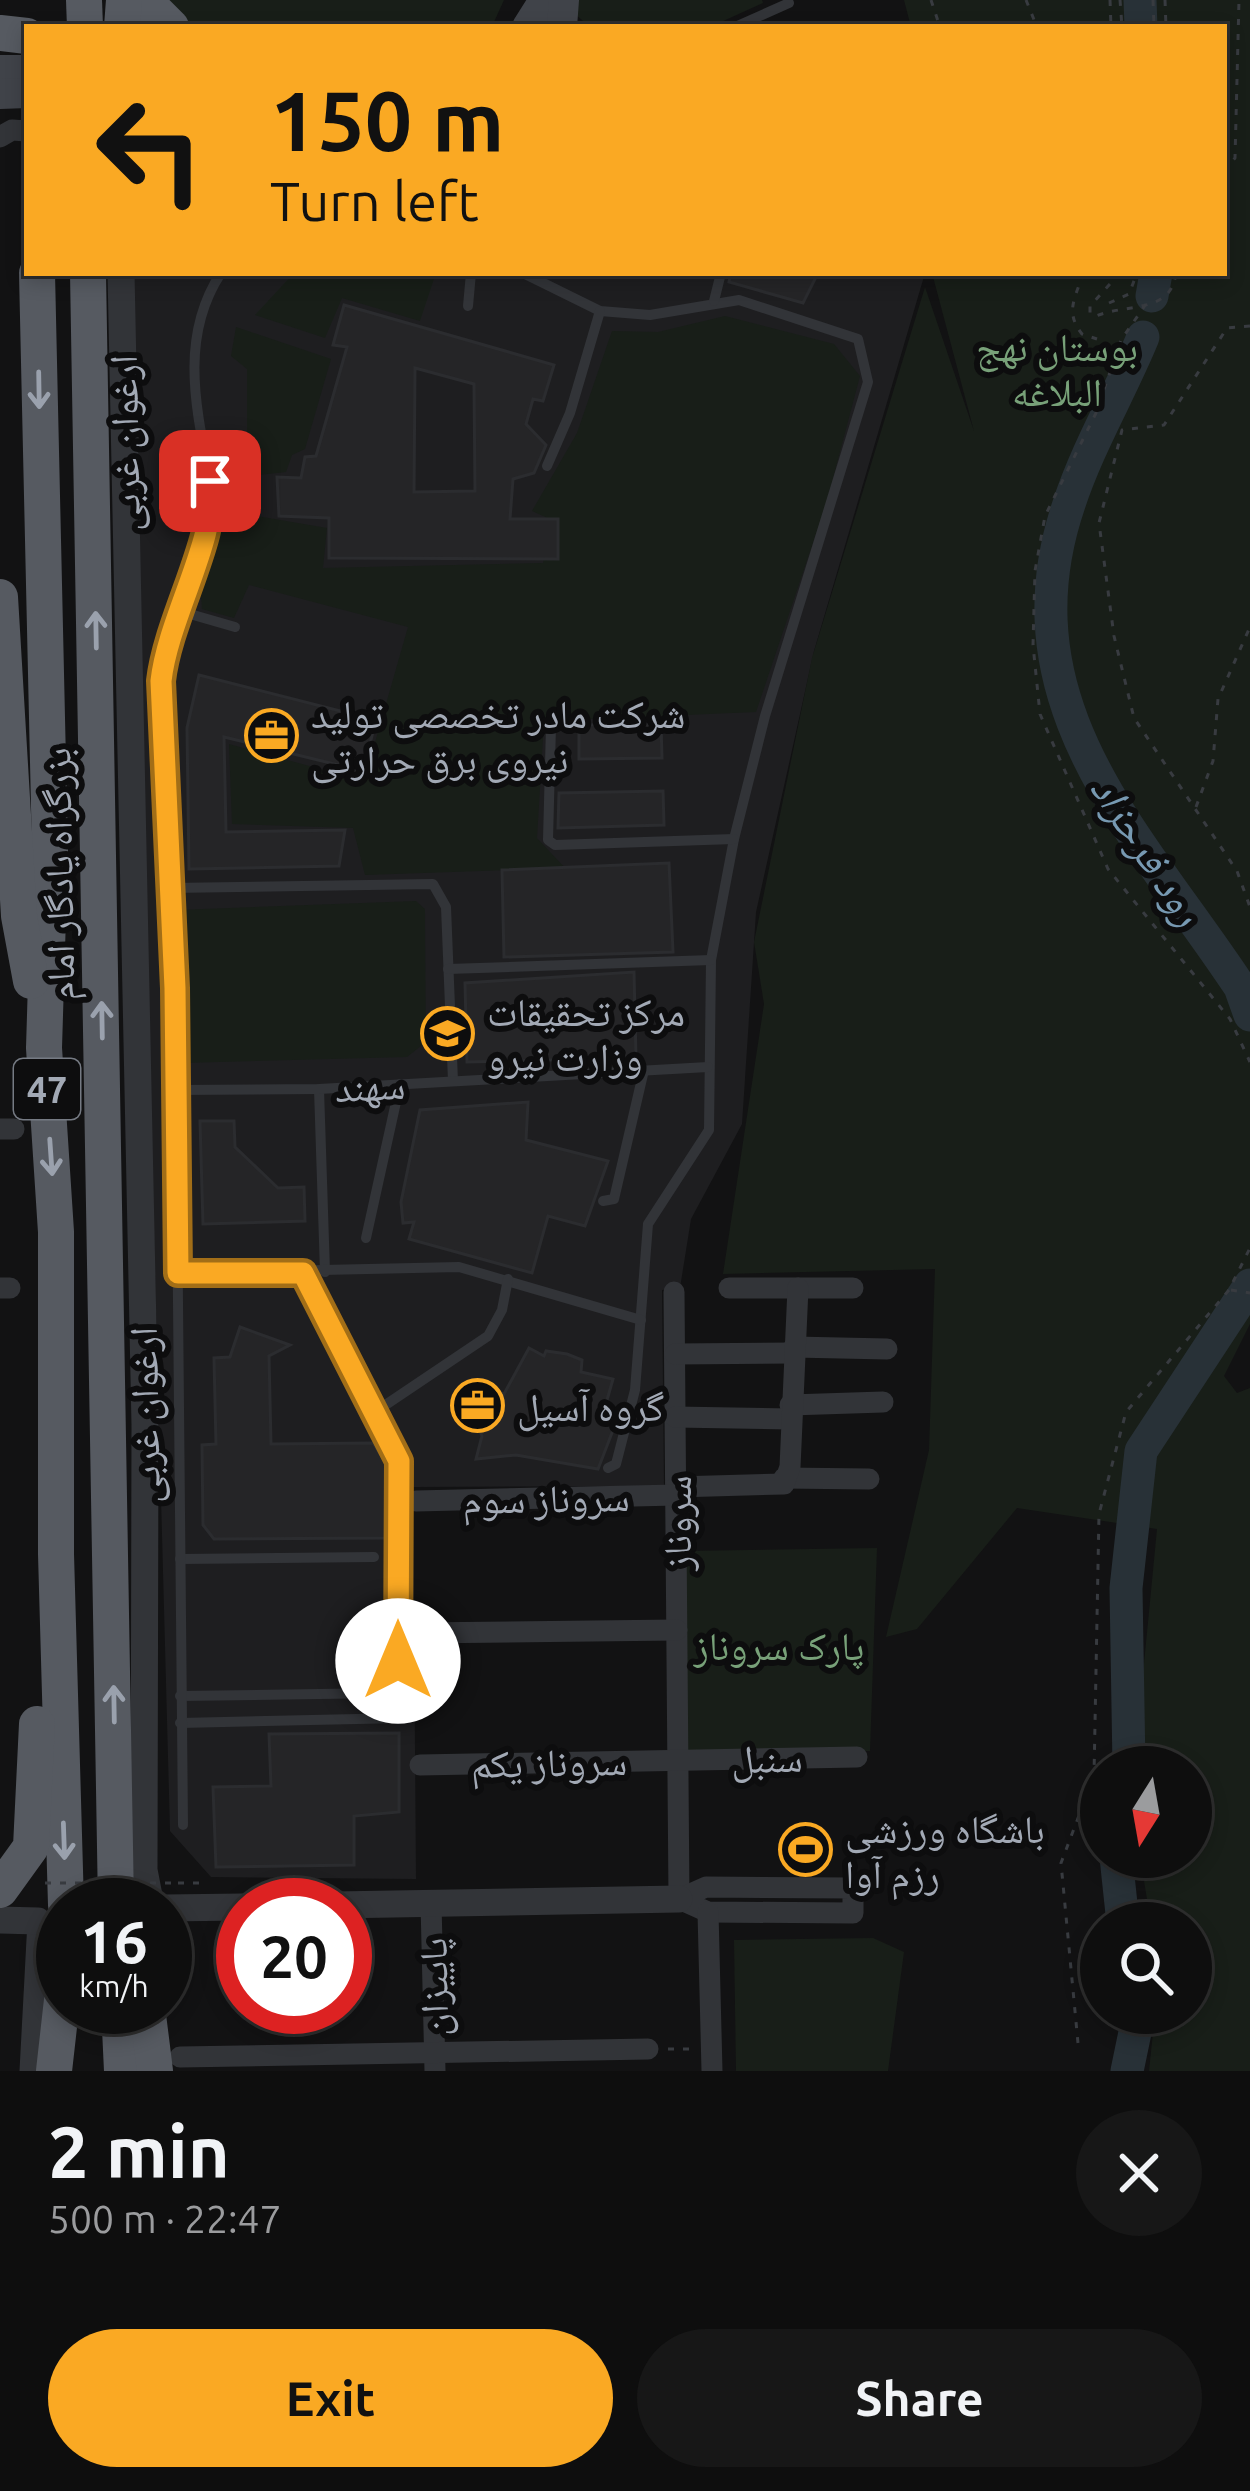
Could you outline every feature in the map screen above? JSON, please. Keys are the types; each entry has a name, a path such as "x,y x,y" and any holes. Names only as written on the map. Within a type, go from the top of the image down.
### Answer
{"highway":[{"path":"144,0 167,24"},
{"name":"بزرگراه یادگار امام","path":"37,276 50,851 44,1048 56,1232 50,1878"},
{"name":"بزرگراه یادگار امام","path":"88,276 116,1878"},
{"path":"0,597 19,916 44,1048"},
{"path":"0,1890 31,1847 38,1668 56,1554"},
{"path":"54,2071 58,2034"},
{"path":"74,2034 75,2071"},
{"path":"120,2034 122,2071"},
{"path":"156,2034 167,2064"}],"street":[{"name":"ارغوان غربی","path":"121,276 145,1425 146,1878"},
{"path":"0,709 3,669"},
{"path":"0,843 19,916"},
{"path":"729,1288 853,1288"},
{"path":"784,1478 790,1467 798,1288"},
{"name":"سروناز","path":"674,1292 679,1899"},
{"path":"674,1354 887,1349"},
{"path":"675,1417 883,1402"},
{"name":"سروناز سوم","path":"416,1502 784,1484 784,1478 869,1479"},
{"path":"416,1633 676,1630"},
{"name":"سنبل","path":"678,1759 857,1757"},
{"name":"سروناز یکم","path":"420,1765 678,1759"},
{"path":"372,1904 679,1899 706,1887 853,1888 853,1913 708,1912 679,1899"},
{"name":"پاییزان","path":"431,1903 434,2062"},
{"path":"0,1920 36,1908"},
{"path":"708,1912 711,2060"},
{"path":"30,2071 36,2021"},
{"path":"167,2064 434,2062 648,2049"}],"lane":[{"path":"742,24 789,3"},
{"path":"183,1825 176,1090 161,681 176,610 205,535 213,496 194,399 194,354 220,276"},
{"path":"468,306 471,276"},
{"path":"529,276 600,311 650,315 739,300 858,339 868,382 765,716 734,839 711,960 709,1130 648,1225 635,1390 616,1464 608,1468"},
{"path":"714,301 720,276"},
{"path":"547,466 570,413 600,311"},
{"path":"205,456 179,488 173,507 205,535"},
{"path":"176,610 235,627"},
{"path":"551,726 548,840 556,845 734,839"},
{"path":"170,888 433,884 443,895 452,1081"},
{"path":"448,969 711,960"},
{"name":"سهند","path":"176,1090 319,1089 708,1067"},
{"path":"603,1201 614,1198 644,1070"},
{"path":"366,1238 400,1084"},
{"path":"319,1089 325,1272"},
{"path":"178,1273 459,1268 641,1320"},
{"path":"180,1696 385,1693 398,1661 399,1461 303,1273"},
{"path":"375,1412 488,1336 498,1322 508,1279"},
{"path":"180,1558 374,1557"},
{"path":"180,1723 403,1718"}],"path":[{"path":"1227,166 1234,158 1239,0"},
{"path":"1082,276 1070,307 1072,318 1082,334 1097,339"},
{"path":"1117,276 1090,313 1096,316 1163,303 1173,291 1176,276"},
{"path":"1109,302 1129,294 1136,276"},
{"path":"1100,295 1109,302 1110,310"},
{"path":"1146,304 1120,340 1096,413 1045,516 1035,571 1033,645 1040,714 1108,869 1230,1019 1250,1062"},
{"path":"1250,326 1227,328 1164,425 1121,430 1100,523 1114,636 1134,718 1237,871 1250,907"},
{"path":"1196,810 1213,761 1218,699 1250,627"},
{"path":"1078,2042 1060,1863 1094,1776 1099,1514 1126,1412 1230,1290 1250,1248"},
{"path":"1230,1290 1250,1293"},
{"path":"192,1889 208,1883"},
{"path":"648,2049 711,2060"}],"shaded area":[{"name":"مرکز تحقیقات وزارت نیرو","path":"128,276 924,276 814,651 756,912 742,1124 691,1219 680,1288 662,1290 664,1486 413,1487 416,1879 211,1877 170,1831"}],"green space":[{"path":"158,0 504,0 489,24 186,24"},
{"path":"573,0 763,3 717,24 587,24 574,13"},
{"name":"بوستان نهج البلاغه","path":"904,0 1250,0 1250,1324 1224,1376 1237,1393 1250,1388 1250,2071 1149,2071 1153,2034 1212,2034 1212,1902 1148,1902 1144,1878 1212,1878 1212,1746 1136,1746 1157,1529 1017,1508 917,1629 886,1637 929,1450 935,1269 723,1274 764,1004 754,942 812,658 925,287 974,431 933,276 1227,276 1227,24 910,24"},
{"path":"291,276 435,276 420,321 342,298 325,338 255,315"},
{"path":"725,316 834,344 860,376 827,501 756,712 544,721 537,838 565,868 365,875 353,828 232,824 229,744 364,781 408,627 249,585 234,618 202,609 200,583 227,511 327,528 323,568 543,563 552,520 532,511 577,433 612,331 658,332"},
{"path":"236,327 331,359 305,449 292,455 286,472 222,479 218,449 247,440 247,369 231,356"},
{"path":"416,901 425,909 426,1042 407,1057 182,1063 177,910"},
{"name":"پارک سروناز","path":"877,1548 870,1751 684,1750 684,1551"},
{"path":"873,1938 904,1952 888,2071 736,2071 734,1940"}],"building":[{"path":"730,276 816,276 803,303 729,282"},
{"path":"344,305 554,365 543,401 533,399 526,424 546,445 534,473 513,479 510,519 558,519 558,559 329,558 329,518 279,516 277,477 301,478 305,457 316,456 347,347 333,345","holes":["415,368 474,384 475,491 414,492"]},
{"path":"199,675 376,720 363,771 224,737 226,832 345,830 339,866 189,869 187,728"},
{"path":"661,724 662,758 579,759 579,725"},
{"path":"663,791 664,825 558,828 559,793"},
{"path":"669,863 673,952 504,957 502,870"},
{"path":"634,972 636,1058 467,1062 465,983"},
{"path":"528,1102 526,1140 608,1161 585,1226 548,1216 532,1273 409,1239 414,1222 403,1223 401,1202 420,1110"},
{"path":"200,1121 234,1121 235,1147 278,1188 304,1187 305,1221 203,1224"},
{"path":"240,1327 290,1345 269,1356 271,1444 373,1443 387,1465 387,1538 214,1539 203,1525 202,1445 216,1444 214,1358 230,1357"},
{"path":"529,1348 544,1356 546,1351 567,1354 582,1360 581,1372 613,1379 601,1421 615,1425 598,1469 516,1455 476,1459 482,1436 477,1424 486,1421 494,1391 504,1394"},
{"path":"399,1733 399,1812 354,1816 354,1865 216,1867 213,1787 271,1786 269,1734"}],"waterway":[{"name":"رود فرحزاد","path":"1140,0 1141,24"},
{"name":"رود فرحزاد","path":"1152,296 1155,276"},
{"name":"رود فرحزاد","path":"1143,337 1069,504 1053,576 1053,642 1067,704 1091,763 1124,820 1240,987 1250,1015"},
{"name":"رود فرحزاد","path":"1129,1746 1126,1588 1141,1451 1250,1285"},
{"name":"رود فرحزاد","path":"1118,1878 1121,1902"},
{"name":"رود فرحزاد","path":"1127,2071 1135,2034"}],"place":[{"name":"شرکت مادر تخصصی تولید نیروی برق حرارتی","path":"272,735"},
{"name":"مرکز تحقیقات وزارت نیرو","path":"448,1033"},
{"name":"گروه آسیل","path":"478,1406"},
{"name":"باشگاه ورزشی رزم آوا","path":"806,1850"}],"route":[{"path":"210,481 211,515 166,640 161,681 175,988 178,1273 303,1273 399,1461 398,1661"}]}
